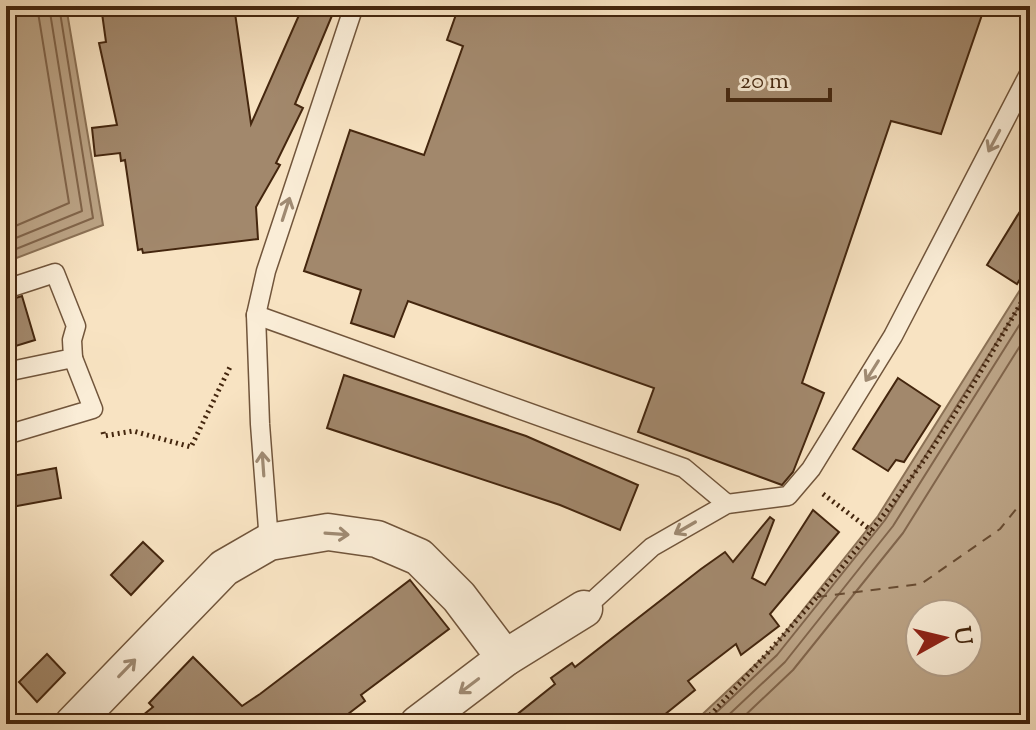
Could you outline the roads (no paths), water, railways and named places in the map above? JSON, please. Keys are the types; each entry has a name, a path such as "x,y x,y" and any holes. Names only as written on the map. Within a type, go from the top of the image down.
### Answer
{"street":[{"path":"73,724 224,568 269,542 328,532 377,539 419,557 459,597 505,658"},
{"path":"418,724 505,658 570,617"}],"lane":[{"path":"269,542 256,315 266,271 354,6"},
{"path":"570,617 652,547 727,504 788,496 803,479 893,336 1030,72"},
{"path":"6,289 55,273 76,326 72,340 73,358 93,409 6,435"},
{"path":"256,315 684,468 727,504"},
{"path":"6,372 73,358"}],"water":[{"path":"6,6 66,6 103,225 6,262"},
{"path":"1030,274 1030,724 692,724 771,650 878,516"}]}
